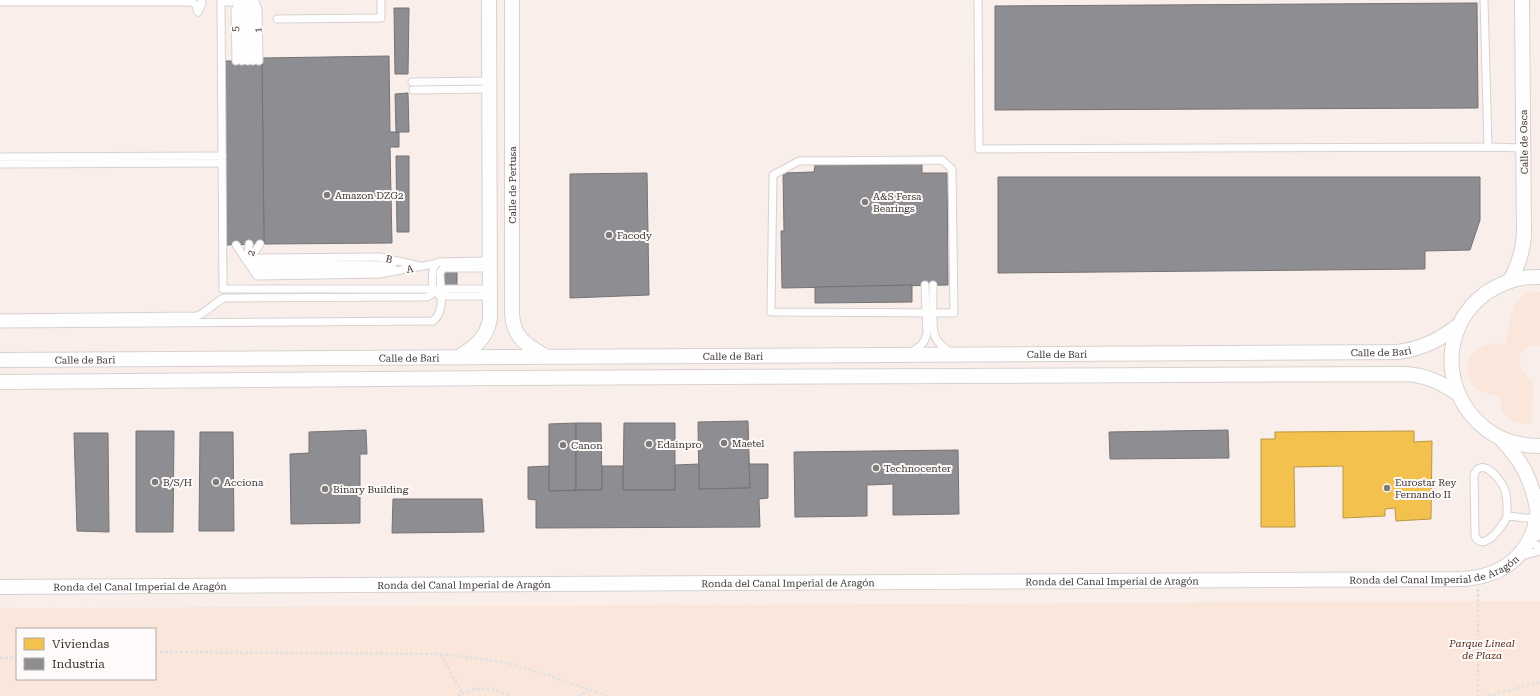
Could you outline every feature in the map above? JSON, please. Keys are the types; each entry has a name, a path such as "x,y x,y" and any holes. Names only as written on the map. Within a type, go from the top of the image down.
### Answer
{"street":[{"path":"459,357 473,348 482,339 488,327 490,292 489,0"},
{"name":"Calle de Pertusa","path":"512,0 513,326 518,335 526,344 545,356"},
{"name":"Calle de Osca","path":"1510,281 1517,268 1524,245 1525,225 1522,0"},
{"path":"1540,277 1531,276 1510,281 1494,288 1480,298 1468,310 1459,325 1454,338 1451,366 1453,380 1458,394 1465,408 1475,420 1500,438 1519,444 1540,446"},
{"name":"Calle de Bari","path":"0,360 1398,352 1415,350 1427,345 1443,337 1459,325"},
{"path":"0,382 1393,374 1424,376 1436,380 1458,394"},
{"path":"1500,438 1523,466 1532,485 1538,512"},
{"name":"Ronda del Canal Imperial de Aragón","path":"0,587 1433,580 1478,578 1490,575 1505,567 1537,540 1538,512"}],"lane":[{"path":"0,2 192,2 196,5 198,12 202,3 201,0"},
{"path":"277,19 381,18 381,0"},
{"path":"978,0 979,149 1524,148"},
{"path":"1484,0 1488,147"},
{"path":"248,61 246,9 248,1 221,2 223,290 432,289 440,293 490,292"},
{"name":"1","path":"248,1 258,9 248,61"},
{"name":"5","path":"248,1 235,10 248,61"},
{"path":"412,86 489,85"},
{"path":"0,157 222,159"},
{"path":"0,164 222,159"},
{"path":"942,160 952,169 954,313 926,313 771,312 773,176 799,161 942,160"},
{"path":"248,244 248,262"},
{"path":"248,244 248,262"},
{"path":"248,244 248,262"},
{"name":"A","path":"248,262 257,276 379,274 425,267"},
{"name":"B","path":"248,262 257,264 380,264 425,267"},
{"path":"0,318 196,316 205,313 216,302 224,298 427,297 432,294 433,267 438,262 490,264"},
{"path":"425,267 443,268 490,264"},
{"path":"0,324 433,321 438,317 441,310 440,273 443,268"},
{"path":"909,354 918,348 925,340 925,285"},
{"path":"933,285 934,332 943,347 952,354"},
{"path":"1480,468 1491,470 1500,482 1504,488 1507,516 1503,525 1490,539 1481,542 1476,539 1475,471 1480,468"},
{"path":"1507,516 1538,512"},
{"path":"1517,557 1540,551"}],"path":[{"path":"1478,578 1478,696"},
{"path":"156,652 441,654 504,662 607,696"},
{"path":"441,654 462,693"},
{"path":"0,658 16,657"},
{"path":"1488,696 1540,682"},
{"path":"458,696 462,693 482,688 503,692 510,696"},
{"path":"578,696 589,690"}],"shaded area":[{"path":"0,0 1540,0 1540,601 0,608"}],"green space":[{"path":"1540,292 1540,346 1527,348 1522,352 1520,357 1521,369 1533,380 1532,420 1531,424 1519,423 1510,420 1503,414 1501,411 1501,401 1498,398 1481,392 1474,387 1468,376 1467,369 1470,358 1478,349 1489,344 1506,344 1511,317 1519,298 1526,293"},
{"name":"Parque Lineal de Plaza","path":"1540,601 1540,696 0,696 0,608"}],"building: Viviendas":[{"name":"Eurostar Rey Fernando II","path":"1414,431 1414,442 1432,441 1431,519 1396,521 1395,508 1385,509 1385,516 1343,518 1343,466 1294,467 1295,527 1261,527 1261,439 1275,439 1275,432"}],"building: Industria":[{"path":"1477,3 1478,108 995,110 995,6"},
{"path":"394,8 409,8 408,74 395,74"},
{"name":"Amazon DZG2","path":"389,56 390,132 399,132 399,147 390,147 392,243 264,244 262,58"},
{"path":"262,58 264,244 226,245 224,61 259,61"},
{"path":"408,93 409,132 396,132 395,94"},
{"path":"396,156 409,156 409,232 397,232"},
{"name":"A&S Fersa Bearings","path":"922,163 922,173 947,173 948,285 782,288 781,231 784,231 783,173 814,172 815,165"},
{"name":"Facody","path":"647,173 649,295 570,298 570,174"},
{"path":"998,177 1480,177 1480,220 1470,250 1425,251 1425,269 998,273"},
{"path":"443,271 457,271 457,286 444,287"},
{"path":"912,285 912,302 815,303 815,287"},
{"name":"Maetel","path":"748,421 750,488 699,489 698,422"},
{"name":"Canon","path":"576,423 576,490 549,491 549,424"},
{"path":"576,423 601,423 602,490 576,490"},
{"name":"Edainpro","path":"624,423 675,423 675,490 623,490"},
{"name":"Binary Building","path":"366,430 367,454 360,454 360,523 291,524 290,454 309,453 309,432"},
{"path":"1228,430 1229,458 1110,459 1109,432"},
{"name":"B/S/H","path":"136,431 174,431 173,532 136,532"},
{"name":"Acciona","path":"200,432 233,432 234,531 199,531"},
{"path":"74,433 108,433 109,532 77,531"},
{"name":"Technocenter","path":"958,450 959,514 893,515 893,484 867,485 867,516 795,517 794,452"},
{"path":"699,464 699,489 750,488 749,464 768,464 768,498 759,499 760,527 536,528 536,500 528,499 528,467 549,466 549,491 602,490 602,466 623,466 623,490 675,490 675,465"},
{"path":"393,499 482,499 484,532 392,533"}],"place":[{"name":"Amazon DZG2","path":"327,195"},
{"name":"A&S Fersa Bearings","path":"865,202"},
{"name":"Facody","path":"609,235"},
{"name":"Maetel","path":"724,443"},
{"name":"Edainpro","path":"649,444"},
{"name":"Canon","path":"563,445"},
{"name":"Technocenter","path":"876,468"},
{"name":"B/S/H","path":"155,482"},
{"name":"Acciona","path":"216,482"},
{"name":"Eurostar Rey Fernando II","path":"1387,488"},
{"name":"Binary Building","path":"325,489"}]}
